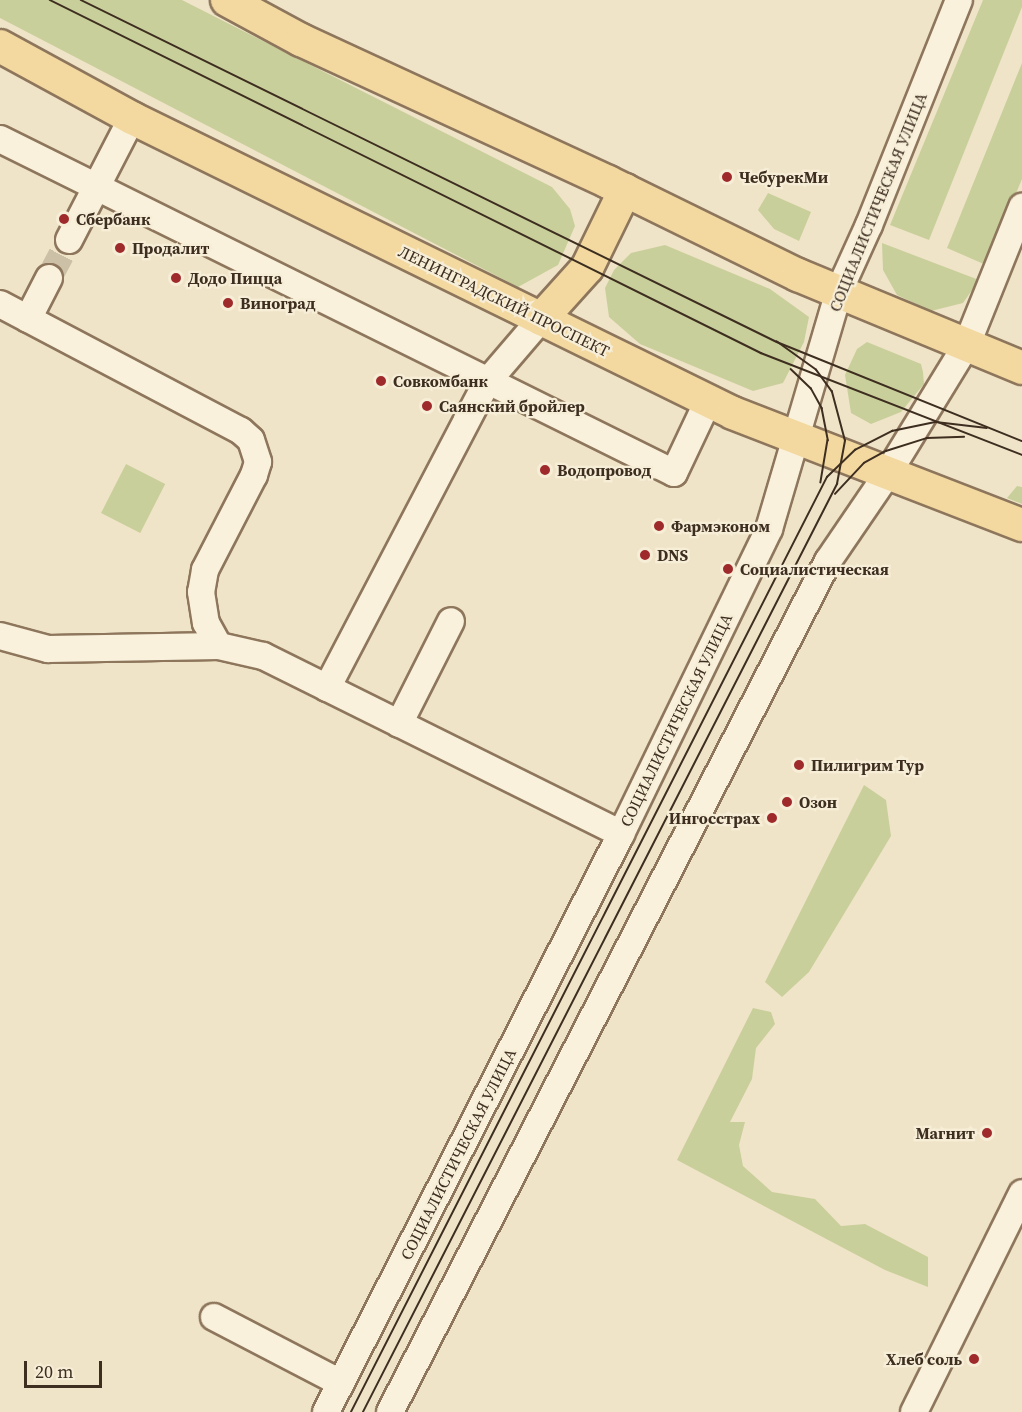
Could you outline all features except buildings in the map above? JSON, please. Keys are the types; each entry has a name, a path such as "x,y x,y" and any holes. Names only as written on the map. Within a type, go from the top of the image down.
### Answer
{"main road":[{"path":"227,0 302,40 626,190 798,275 1022,368"},
{"name":"ЛЕНИНГРАДСКИЙ ПРОСПЕКТ","path":"0,46 132,118 708,401 796,439 888,472 1022,525"},
{"path":"541,318 586,268 626,190"}],"street":[{"name":"СОЦИАЛИСТИЧЕСКАЯ УЛИЦА","path":"326,1412 621,834 769,529 839,291 869,225 958,0"},
{"path":"69,240 132,118"},
{"path":"0,140 674,473 708,401"},
{"path":"390,1412 828,561 888,472 967,344 1022,207"},
{"path":"49,278 9,314 241,431 255,447 258,462 254,475 203,578 201,598 206,623 219,646"},
{"path":"327,688 487,382 541,318"},
{"path":"399,724 451,621"},
{"path":"0,636 48,649 219,646 263,656 621,834"},
{"path":"914,1412 1022,1193"},
{"path":"214,1317 341,1383"}],"green space":[{"path":"0,0 182,0 552,187 570,209 575,226 558,265 518,287 0,18"},
{"path":"983,0 1022,0 1022,7 929,240 890,225"},
{"path":"1022,63 1022,179 986,265 947,248"},
{"path":"768,193 811,212 799,241 774,229 758,210"},
{"path":"882,243 979,280 963,303 931,311 897,295 883,270"},
{"path":"665,245 770,289 809,317 804,342 783,383 753,391 640,344 609,317 605,288 614,270 631,253"},
{"path":"867,342 921,364 924,384 901,412 871,424 851,413 845,375 857,349"},
{"path":"126,464 165,484 140,533 101,513"},
{"path":"1017,486 1022,487 1022,504 1007,498"},
{"path":"864,785 886,800 891,836 809,972 782,997 765,982"},
{"path":"753,1008 771,1012 775,1024 756,1048 752,1079 730,1122 745,1122 739,1145 743,1166 772,1192 815,1199 841,1226 865,1224 928,1257 928,1287 885,1270 677,1160"}],"tunnel":[{"path":"49,278 69,240"}],"tram line":[{"path":"50,0 761,353 1022,455"},
{"path":"81,0 777,342 1022,441"},
{"path":"363,1412 837,484 845,441 832,392 816,370 777,342"},
{"path":"791,369 811,388 822,408 828,440 821,482"},
{"path":"351,1412 827,477 855,450 892,431 936,422 987,428"},
{"path":"835,494 864,463 886,451 927,438 964,437"}],"place":[{"name":"ЧебурекМи","path":"727,177"},
{"name":"Сбербанк","path":"64,219"},
{"name":"Продалит","path":"120,248"},
{"name":"Додо Пицца","path":"176,278"},
{"name":"Виноград","path":"228,303"},
{"name":"Совкомбанк","path":"381,381"},
{"name":"Саянский бройлер","path":"427,406"},
{"name":"Водопровод","path":"545,470"},
{"name":"Фармэконом","path":"659,526"},
{"name":"DNS","path":"645,555"},
{"name":"Социалистическая","path":"728,569"},
{"name":"Пилигрим Тур","path":"799,765"},
{"name":"Озон","path":"787,802"},
{"name":"Ингосстрах","path":"772,818"},
{"name":"Магнит","path":"987,1133"},
{"name":"Хлеб соль","path":"974,1359"}]}
